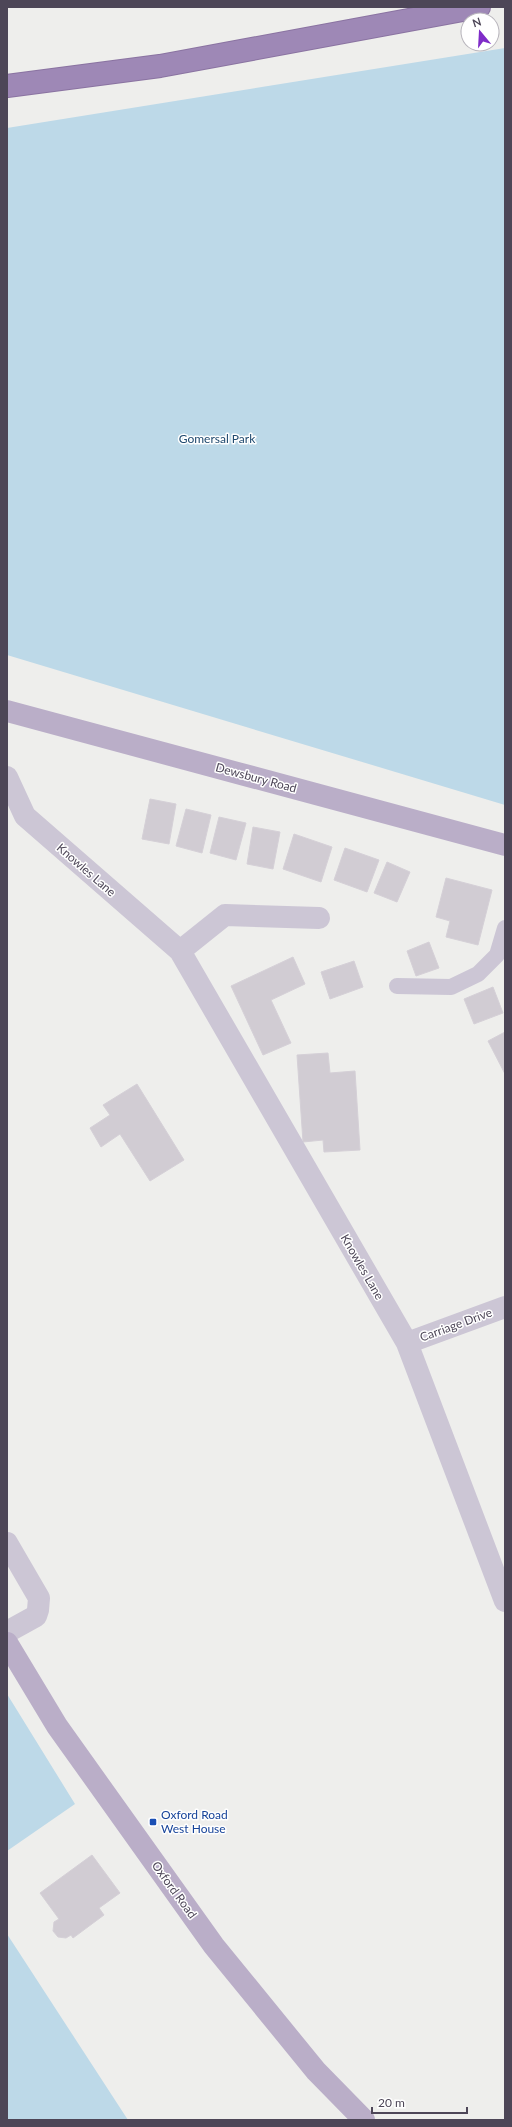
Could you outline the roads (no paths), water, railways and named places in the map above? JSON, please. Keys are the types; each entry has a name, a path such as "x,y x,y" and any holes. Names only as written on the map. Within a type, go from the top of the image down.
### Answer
{"highway":[{"path":"7,86 160,66 479,7"}],"main road":[{"name":"Dewsbury Road","path":"7,711 505,845"},
{"name":"Oxford Road","path":"7,1642 57,1726 214,1946 316,2071 364,2120"}],"street":[{"name":"Knowles Lane","path":"7,778 25,816 180,951 407,1343 505,1601"},
{"path":"180,951 224,915 319,918"},
{"name":"Carriage Drive","path":"407,1343 505,1307"},
{"path":"7,1543 37,1594 40,1604 36,1616 7,1632"}],"lane":[{"path":"397,986 451,987 478,974 497,955 505,928"}],"place":[{"name":"Oxford Road West House","path":"153,1822"}],"park label":[{"name":"Gomersal Park","path":"217,439"}]}
